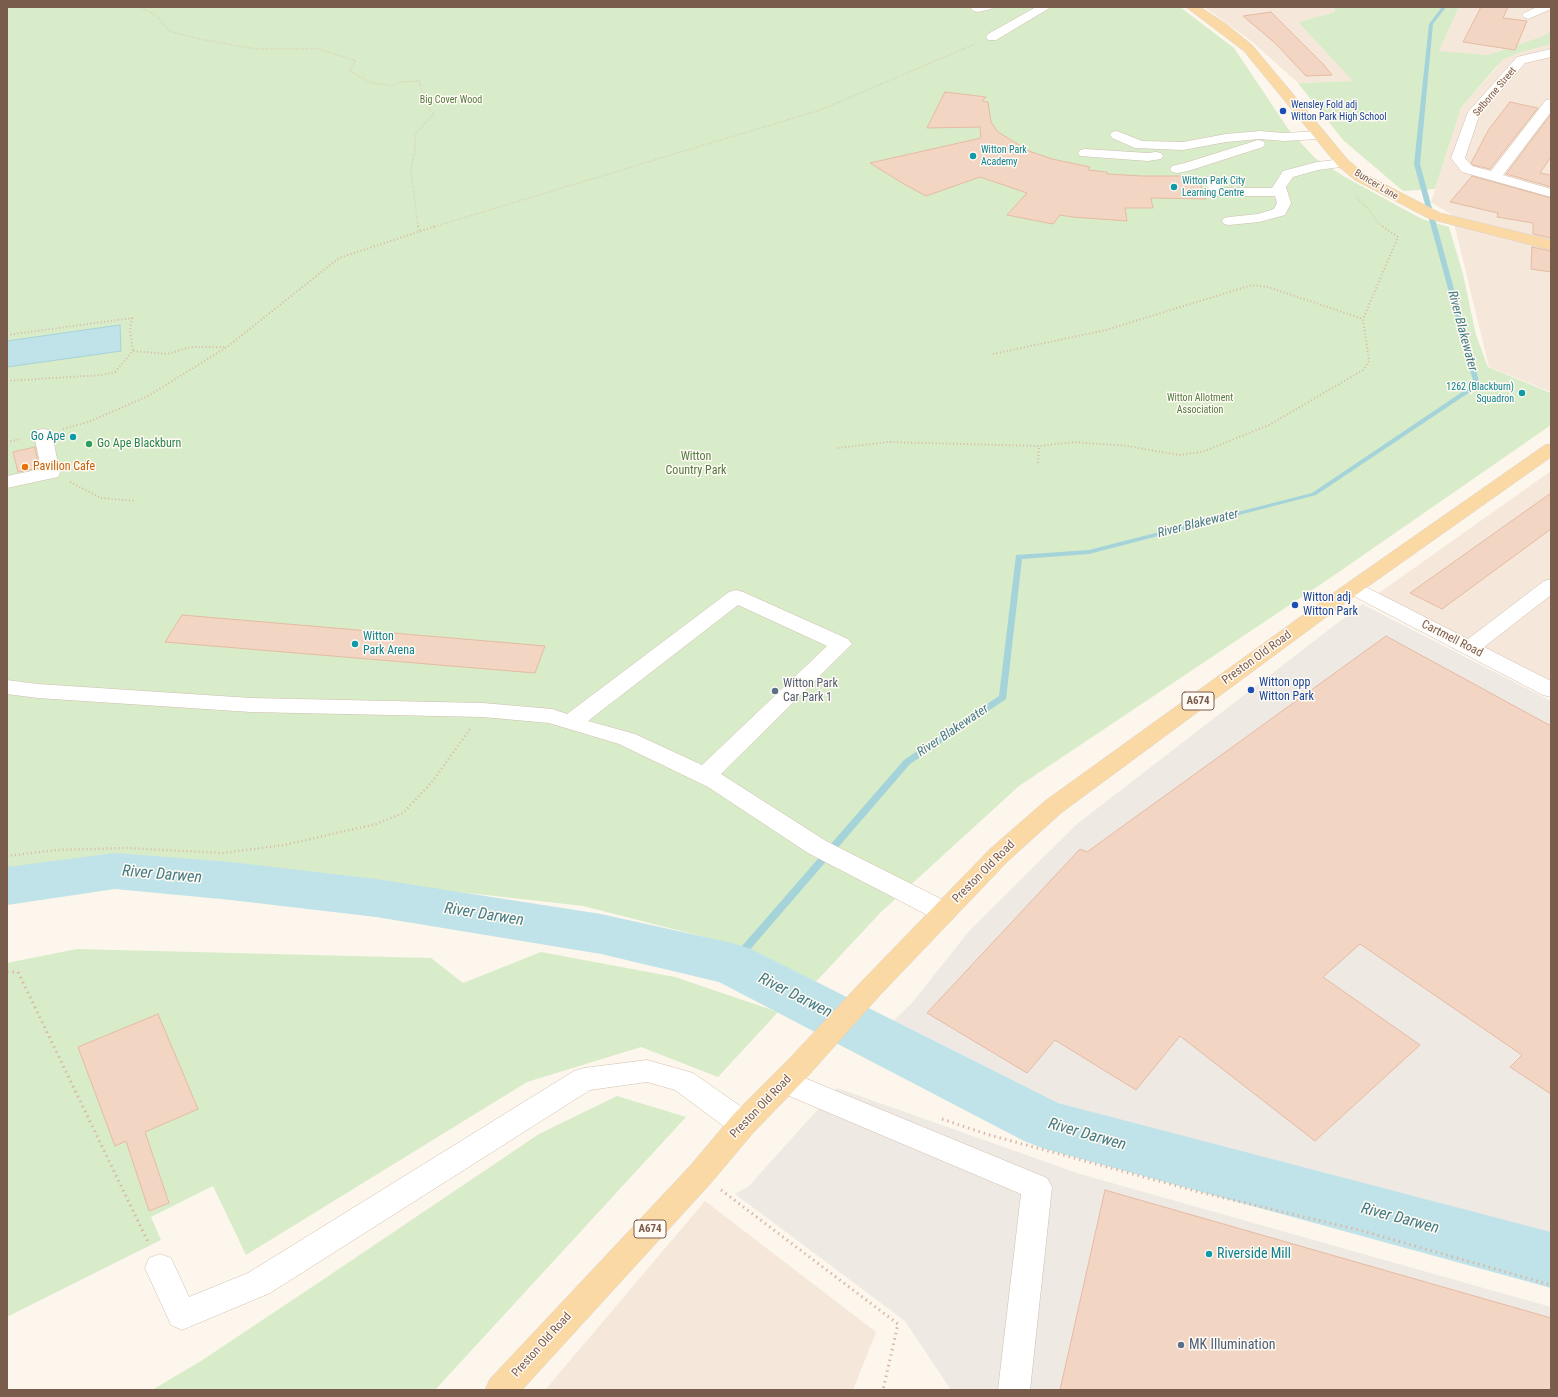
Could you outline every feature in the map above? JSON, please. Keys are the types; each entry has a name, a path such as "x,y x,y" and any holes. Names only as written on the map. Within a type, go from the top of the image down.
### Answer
{"main road":[{"name":"Buncer Lane","path":"1192,7 1222,27 1248,48 1319,135 1348,167 1360,177 1435,216 1551,246"},
{"name":"Preston Old Road","path":"501,1390 700,1175 743,1124 999,855 1053,807 1353,588 1551,449"}],"street":[{"path":"974,7 978,9 987,7"},
{"path":"992,37 1044,7"},
{"path":"1528,15 1548,7"},
{"name":"Selborne Street","path":"1494,177 1467,169 1458,158 1473,115 1521,60 1551,53"},
{"path":"1551,103 1494,177 1551,192"},
{"path":"1117,135 1140,145 1183,146 1226,138 1260,135 1278,139"},
{"path":"1084,153 1148,157 1231,140 1257,138 1278,139 1319,135"},
{"path":"1177,169 1188,167 1278,139"},
{"path":"1229,221 1259,218 1280,212 1284,203 1279,187 1288,174 1317,166 1348,167"},
{"path":"1211,180 1216,192 1281,192"},
{"path":"7,482 51,473 43,434"},
{"path":"1469,648 1551,585"},
{"name":"Cartmell Road","path":"1353,588 1551,690"},
{"path":"570,723 736,596 841,644 704,776"},
{"path":"7,686 38,691 251,705 483,710 552,716 570,723 627,739 716,781 817,847 875,875 944,912"},
{"path":"160,1268 182,1315 258,1282 584,1080 647,1071 683,1080 743,1124"},
{"path":"791,1075 1037,1187 1014,1390"}],"path":[{"path":"140,7 157,16 169,31 204,40 256,49 319,49 356,61 349,70 369,82 392,86 400,82 419,81 427,106 434,114 415,134 415,150 411,169 419,232"},
{"path":"7,442 91,421 148,396 227,347 340,258 419,232 820,110 992,37"},
{"path":"838,448 888,442 1039,446 1074,442 1127,446 1179,454 1202,452 1269,425 1363,370 1368,361 1363,319 1398,237 1378,223 1370,211 1340,180 1348,167"},
{"path":"993,354 1106,330 1252,285 1268,287 1363,319"},
{"path":"7,335 132,318 130,331 133,351 115,372 102,375 7,381"},
{"path":"133,351 167,354 191,347 227,347"},
{"path":"1038,463 1039,446"},
{"path":"51,473 101,498 136,501"},
{"path":"7,856 56,850 127,848 223,853 284,845 376,824 403,813 423,793 483,710"},
{"path":"7,972 18,972 160,1268"},
{"path":"941,1118 986,1134 1192,1190 1359,1230 1551,1285"},
{"path":"700,1175 898,1324 883,1390"}],"shaded area":[{"path":"1204,7 1334,7 1335,12 1298,22 1354,81 1298,83 1250,40"},
{"path":"1459,7 1551,7 1551,392 1489,367 1452,215 1431,202 1461,108 1498,66 1439,51"},
{"path":"1551,471 1551,686 1376,595"},
{"path":"1362,604 1551,701 1551,1239 1044,1099 997,1081 940,1054 900,1034 889,1025 911,1004 970,930 1077,824"},
{"path":"837,1088 1080,1174 1551,1307 1551,1390 951,1390 905,1321 735,1194 749,1186"},
{"path":"705,1201 876,1332 853,1390 545,1390"}],"green space":[{"name":"Witton Country Park","path":"7,7 1180,7 1234,48 1289,130 1315,158 1345,177 1422,219 1449,227 1463,274 1476,335 1488,367 1551,393 1551,425 1333,576 1019,786 881,912 812,986 724,942 583,906 159,858 7,873"},
{"path":"1334,7 1459,7 1439,51 1488,55 1544,36 1551,31 1551,44 1518,53 1502,60 1461,108 1435,189 1403,191 1343,140 1298,83 1353,81 1298,22 1335,12"},
{"path":"77,949 431,958 463,983 541,952 675,977 778,1012 718,1077 641,1047 527,1082 246,1255 213,1186 151,1217 161,1240 7,1317 7,963"},
{"path":"617,1096 686,1117 435,1390 152,1390 201,1361 539,1134"}],"water":[{"path":"120,325 121,351 7,367 7,341"}],"building":[{"path":"1481,7 1508,7 1503,18 1527,21 1515,50 1463,42"},
{"path":"1271,12 1332,75 1306,76 1275,43 1243,16"},
{"name":"Witton Park Academy","path":"945,92 986,97 982,101 988,102 991,122 998,132 1029,151 1052,159 1090,167 1088,170 1107,172 1107,174 1142,176 1197,176 1206,199 1151,198 1153,208 1125,208 1127,221 1060,215 1053,224 1007,215 1027,193 980,177 926,196 870,163 981,138 980,127 927,128"},
{"path":"1510,102 1538,108 1490,169 1473,165 1471,163 1489,129"},
{"path":"1551,114 1551,157 1540,173 1551,175 1551,187 1506,174"},
{"path":"1472,176 1551,198 1551,238 1533,234 1533,223 1497,217 1498,213 1450,202"},
{"path":"1532,247 1551,251 1551,272 1531,269"},
{"path":"35,447 39,468 18,472 13,452"},
{"path":"1551,493 1551,529 1442,609 1410,593"},
{"name":"Witton Park Arena","path":"182,615 545,646 535,673 165,642"},
{"path":"1386,636 1551,726 1551,1094 1510,1067 1522,1055 1360,944 1323,977 1420,1045 1315,1141 1180,1036 1136,1090 1055,1040 1027,1073 927,1013 1080,849 1087,852"},
{"path":"158,1014 198,1109 145,1132 169,1203 149,1211 126,1141 115,1146 78,1047"},
{"name":"Riverside Mill","path":"1105,1190 1551,1318 1551,1390 1060,1390"}],"waterway":[{"name":"River Blakewater","path":"732,964 907,762 1003,697 1019,557 1089,552 1314,494 1477,385 1417,164 1431,24 1444,7"},
{"name":"River Darwen","path":"7,886 115,871 231,881 376,898 601,934 732,964 1045,1124 1551,1260"}],"place":[{"name":"Wensley Fold adj Witton Park High School","path":"1283,111"},
{"name":"Witton Park Academy","path":"973,156"},
{"name":"Witton Park City Learning Centre","path":"1174,187"},
{"name":"1262 (Blackburn) Squadron","path":"1522,393"},
{"name":"Go Ape","path":"73,437"},
{"name":"Go Ape Blackburn","path":"89,444"},
{"name":"Pavilion Cafe","path":"25,467"},
{"name":"Witton adj Witton Park","path":"1295,605"},
{"name":"Witton Park Arena","path":"355,644"},
{"name":"Witton opp Witton Park","path":"1251,690"},
{"name":"Witton Park Car Park 1","path":"775,691"},
{"name":"Riverside Mill","path":"1209,1254"},
{"name":"MK Illumination","path":"1181,1345"}],"park label":[{"name":"Big Cover Wood","path":"451,100"},
{"name":"Witton Allotment Association","path":"1200,404"}]}
